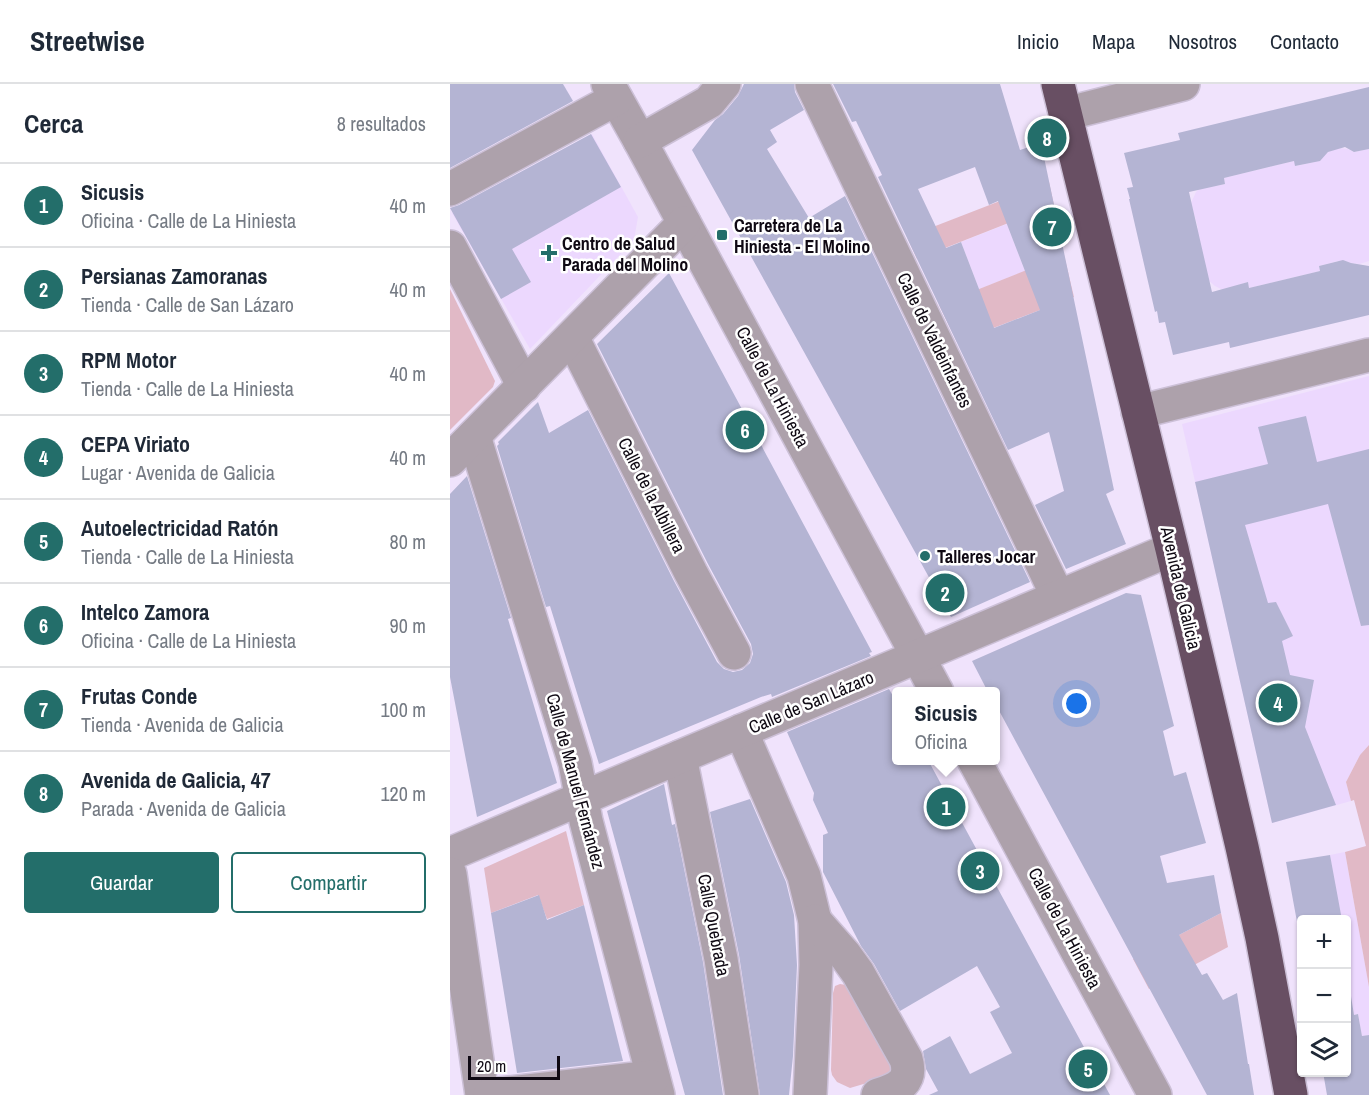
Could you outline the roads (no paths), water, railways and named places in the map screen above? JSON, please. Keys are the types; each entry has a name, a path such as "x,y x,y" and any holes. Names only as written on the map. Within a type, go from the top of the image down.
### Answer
{"highway":[{"name":"Avenida de Galicia","path":"1061,99 1172,549 1259,927 1291,1095"}],"street":[{"path":"640,141 709,102 724,84"},
{"name":"Calle de Valdeinfantes","path":"812,84 1058,597"},
{"path":"1061,99 1184,84"},
{"path":"450,189 612,91"},
{"name":"Calle de La Hiniesta","path":"612,91 934,687"},
{"path":"450,460 684,223"},
{"path":"450,247 524,386"},
{"name":"Calle de la Albillera","path":"572,337 691,573 734,652"},
{"path":"1138,412 1369,355"},
{"name":"Calle de Manuel Fernández","path":"474,436 575,763 586,821 656,1086"},
{"name":"Calle de San Lázaro","path":"450,854 1172,549"},
{"path":"741,731 804,876 815,921 816,973 810,1095"},
{"name":"Calle Quebrada","path":"680,757 717,938 742,1095"},
{"name":"Calle de La Hiniesta","path":"977,765 1155,1095"},
{"path":"450,874 482,1095"},
{"path":"815,921 858,973 906,1059 909,1071 903,1083 895,1089 878,1095"},
{"path":"490,1095 656,1086"}],"place":[{"name":"Avenida de Galicia, 47","path":"1047,138"},
{"name":"Frutas Conde","path":"1052,227"},
{"name":"Carretera de La Hiniesta - El Molino","path":"722,235"},
{"name":"Centro de Salud Parada del Molino","path":"549,253"},
{"name":"Intelco Zamora","path":"745,430"},
{"name":"Talleres Jocar","path":"925,556"},
{"name":"Persianas Zamoranas","path":"945,593"},
{"name":"CEPA Viriato","path":"1278,703"},
{"name":"Sicusis","path":"946,807"},
{"name":"RPM Motor","path":"980,871"},
{"name":"Autoelectricidad Ratón","path":"1088,1069"}]}
